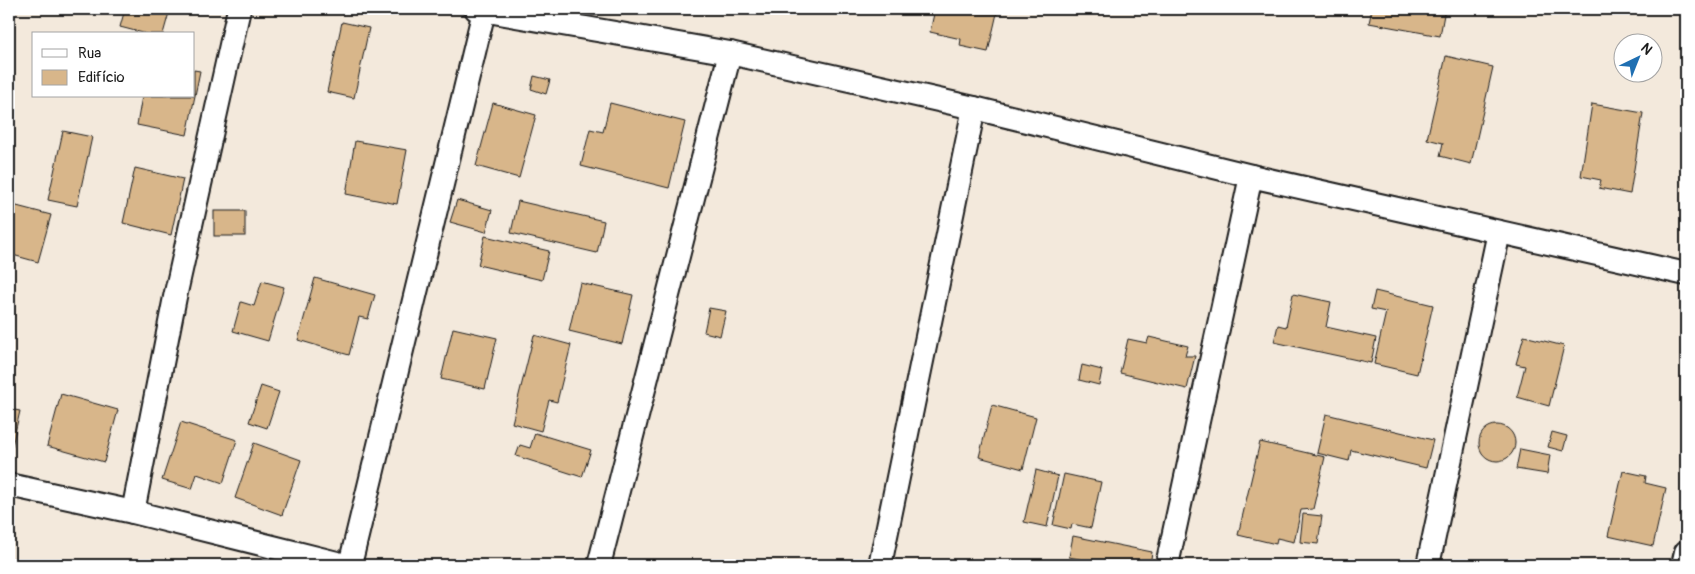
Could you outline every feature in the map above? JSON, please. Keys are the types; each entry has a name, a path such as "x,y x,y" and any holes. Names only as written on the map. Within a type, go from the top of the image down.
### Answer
{"street":[{"path":"133,512 175,297 239,9"},
{"path":"350,565 480,10 730,53 974,108 1251,176 1686,274"},
{"path":"599,565 730,53"},
{"path":"880,565 974,108"},
{"path":"1167,565 1251,176"},
{"path":"1428,565 1499,232"},
{"path":"9,485 133,512 345,565"},
{"path":"1683,565 1686,552"}],"building":[{"path":"125,9 170,9 164,32 139,32 120,27"},
{"path":"935,9 998,9 988,52 960,46 961,39 930,32"},
{"path":"1372,9 1445,9 1440,36 1369,23"},
{"path":"342,22 369,28 354,98 327,92"},
{"path":"1446,56 1493,67 1471,164 1440,156 1443,143 1427,139"},
{"path":"195,70 200,71 195,96"},
{"path":"534,76 550,80 546,94 531,89"},
{"path":"142,98 195,98 187,135 137,125"},
{"path":"493,103 536,115 519,178 476,166"},
{"path":"610,103 685,122 669,188 581,166 590,129 603,132"},
{"path":"1592,104 1643,113 1630,194 1599,188 1601,180 1581,176"},
{"path":"63,131 92,137 77,206 48,200"},
{"path":"355,141 407,150 397,204 346,194"},
{"path":"135,168 183,179 171,235 123,223"},
{"path":"457,200 492,210 486,232 450,222"},
{"path":"518,201 604,221 597,253 511,233"},
{"path":"9,204 51,215 38,262 9,254"},
{"path":"214,211 245,211 245,236 214,236"},
{"path":"485,236 549,251 542,280 478,265"},
{"path":"315,278 375,295 368,319 359,317 349,355 298,340"},
{"path":"262,281 284,287 268,341 233,331 241,302 254,306"},
{"path":"580,283 633,295 622,344 569,331"},
{"path":"1375,291 1433,305 1417,374 1374,364 1386,312 1371,309"},
{"path":"1293,294 1331,302 1326,327 1376,338 1371,363 1274,342 1278,325 1286,327"},
{"path":"709,308 726,311 720,336 704,332"},
{"path":"453,328 497,338 485,389 441,379"},
{"path":"534,335 571,345 557,402 549,400 541,431 512,423"},
{"path":"1524,336 1564,346 1549,406 1517,397 1525,366 1516,364"},
{"path":"1149,337 1188,346 1185,356 1195,356 1187,389 1120,373 1128,339 1147,343"},
{"path":"1082,365 1102,370 1099,385 1079,380"},
{"path":"261,386 279,392 267,428 249,422"},
{"path":"61,394 118,410 104,462 47,446"},
{"path":"992,405 1036,417 1023,469 979,457"},
{"path":"9,409 20,411 12,446 9,445"},
{"path":"1326,414 1433,440 1426,468 1351,450 1349,461 1317,453"},
{"path":"181,422 237,440 223,483 197,474 192,489 162,480"},
{"path":"1497,425 1504,426 1510,430 1514,436 1514,450 1510,456 1504,460 1497,461 1490,460 1484,456 1480,450 1479,443 1480,436 1484,430 1490,426"},
{"path":"1552,432 1567,436 1563,451 1548,447"},
{"path":"535,433 591,450 582,477 516,456 520,445 530,448"},
{"path":"1260,442 1325,457 1313,509 1301,510 1294,542 1277,538 1276,544 1238,535"},
{"path":"254,443 301,460 282,515 235,498"},
{"path":"1520,449 1550,455 1547,474 1516,469"},
{"path":"1036,470 1058,476 1047,527 1024,522"},
{"path":"1623,471 1646,476 1645,483 1666,488 1653,546 1608,536"},
{"path":"1064,474 1101,482 1091,528 1072,524 1071,529 1053,525"},
{"path":"1303,514 1322,516 1318,544 1300,542"},
{"path":"1073,536 1152,552 1150,565 1110,565 1069,557"}]}
